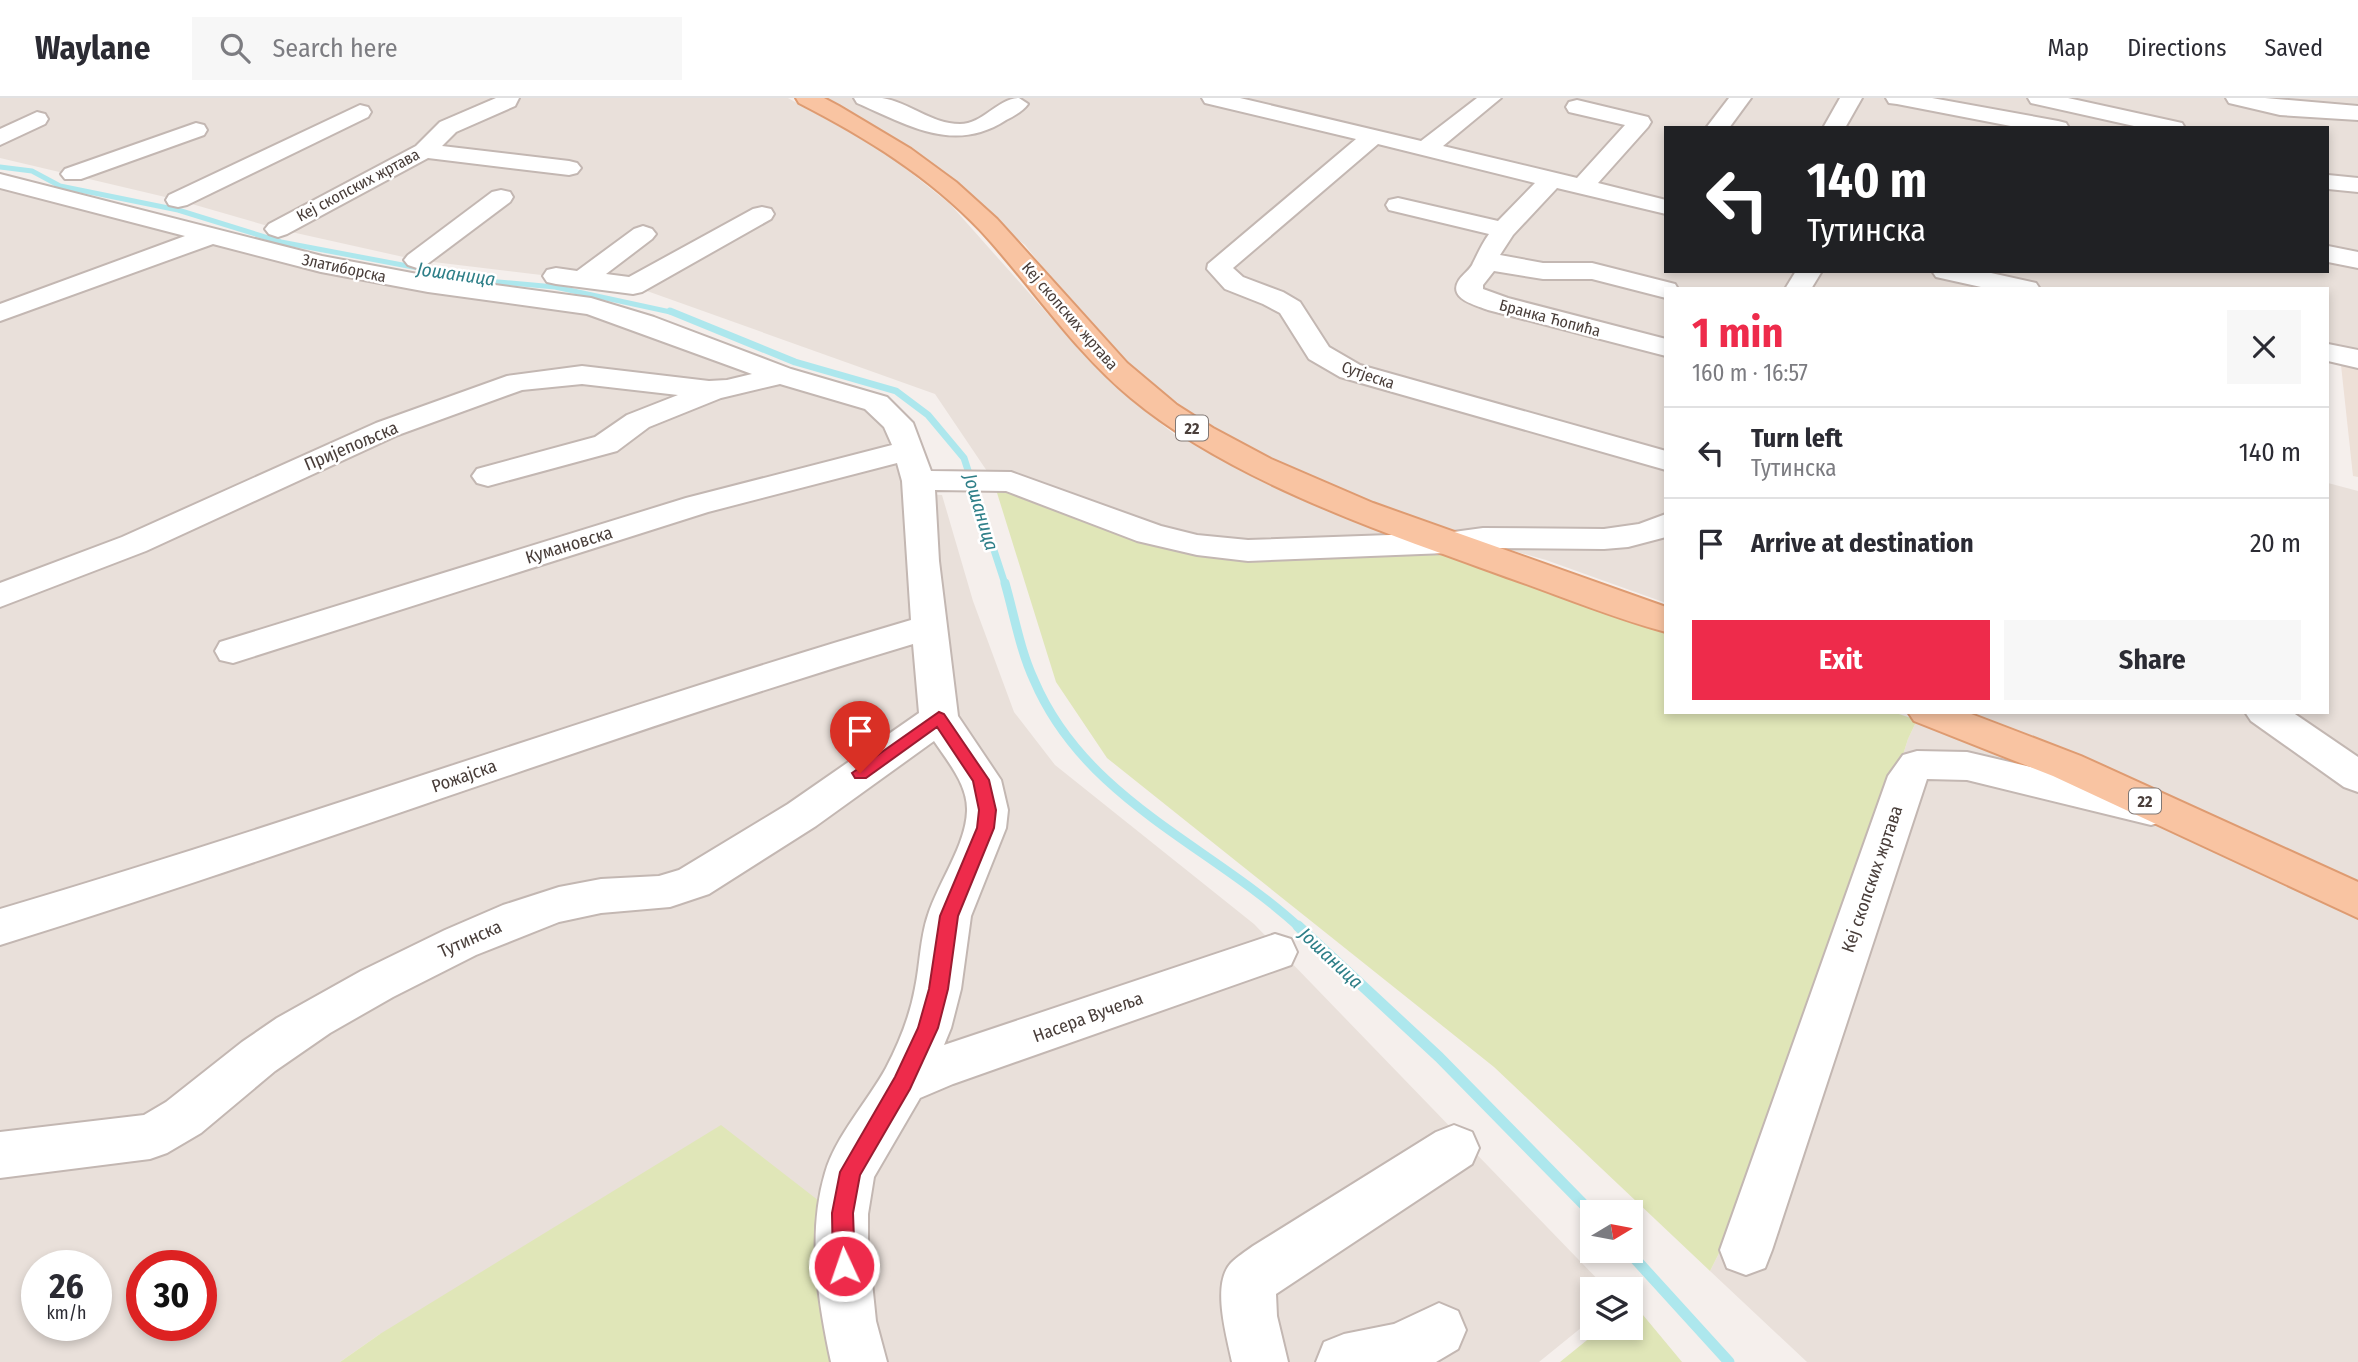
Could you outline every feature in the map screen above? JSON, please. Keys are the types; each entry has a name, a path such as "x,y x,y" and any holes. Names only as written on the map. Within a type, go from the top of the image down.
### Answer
{"main road":[{"name":"Кеј скопских жртава","path":"807,98 868,131 919,164 965,202 1022,261 1104,357 1167,412 1209,439 1261,467 1443,543 1664,619"},
{"name":"Кеј скопских жртава","path":"1932,714 2067,766 2358,901"}],"street":[{"name":"Кеј скопских жртава","path":"278,229 424,151 448,127 507,102 508,98"},
{"path":"865,98 950,130 963,131 978,127 1017,104"},
{"path":"1213,98 1257,102 1312,120 1664,206"},
{"path":"1427,148 1490,98"},
{"path":"1719,126 1740,98"},
{"path":"1835,126 1851,98"},
{"path":"1897,98 2005,107 2053,126"},
{"path":"2039,98 2165,126"},
{"path":"2237,98 2280,108 2358,113"},
{"path":"1582,102 1640,122 1583,186"},
{"path":"1312,120 1335,105"},
{"path":"48,168 73,174 128,197 178,200 360,112"},
{"path":"868,131 903,113"},
{"path":"3,159 37,119"},
{"path":"73,174 196,130"},
{"name":"Сутјеска","path":"1374,135 1221,264 1220,270 1227,279 1290,308 1319,353 1350,371 1664,460"},
{"path":"424,151 569,168"},
{"name":"Златиборска","path":"3,159 388,277 592,306 644,323"},
{"path":"1494,247 1553,178"},
{"path":"2329,183 2358,185"},
{"path":"417,260 501,197"},
{"path":"178,200 213,223"},
{"path":"1398,205 1494,247 1502,263 1543,271 1592,271 1664,289"},
{"name":"Кеј скопских жртава","path":"253,222 417,260 633,286 762,214"},
{"path":"0,313 213,223"},
{"path":"583,279 643,234"},
{"name":"Бранка Ћопића","path":"1494,247 1470,284 1471,293 1475,296 1664,347"},
{"path":"2329,254 2358,260"},
{"path":"1964,273 2019,287"},
{"name":"Пријепољска","path":"644,323 781,375 864,398 885,410 916,458"},
{"path":"2329,353 2358,359"},
{"name":"Пријепољска","path":"0,596 134,544 387,429 517,382 582,375 719,390"},
{"name":"Пријепољска","path":"488,476 607,443 638,421 719,390 781,375"},
{"path":"859,1362 849,1321 842,1244 842,1213 850,1172 903,1083 934,1011 949,916 985,828 988,810 981,780 939,718 922,561 916,458"},
{"name":"Кумановска","path":"233,651 697,505 916,458 993,480"},
{"name":"Кеј скопских жртава","path":"993,480 1031,489 1128,527 1199,546 1308,550 1405,542 1443,543"},
{"path":"1443,543 1482,538 1632,536 1643,535 1664,525"},
{"name":"Рожајска","path":"0,927 178,873 725,688 929,627"},
{"path":"2267,714 2358,777"},
{"name":"Тутинска","path":"0,1155 150,1137 166,1130 183,1120 273,1046 392,976 498,926 551,907 601,896 676,891 802,815 939,718"},
{"name":"Кеј скопских жртава","path":"1746,1250 1908,776 1917,765 1966,766 2180,817"},
{"name":"Насера Вучеља","path":"903,1083 938,1068 1275,952"},
{"path":"1260,1362 1249,1307 1248,1283 1272,1264 1454,1148"},
{"path":"1344,1362 1385,1357 1409,1348 1439,1331"}],"shaded area":[{"path":"0,98 788,98 886,153 950,204 1092,364 1132,401 1174,434 1250,473 1416,541 1227,549 993,480 935,394 633,286 417,260 278,229 178,200 0,158"},
{"path":"824,98 2358,98 2358,359 2329,352 2329,287 1664,287 1664,602 1546,560 1450,533 1321,483 1220,433 1142,377 1118,354 1086,322 1025,245 879,130"},
{"path":"0,182 204,235 567,302 885,415 910,493 942,495 973,601 1014,712 1055,765 1254,924 1595,1277 1580,1277 1580,1329 1539,1362 835,1362 380,1334 340,1362 0,1362"},
{"path":"2341,365 2358,369 2358,477 2353,476"},
{"path":"2329,483 2358,491 2358,884 2186,802 1971,714 2329,714"},
{"path":"1917,720 2088,790 2358,915 2358,1362 1807,1362 1710,1271 1787,1119 1908,739"}],"green space":[{"path":"993,480 1181,542 1422,544 1664,629 1664,714 1899,714 1917,720 1908,739 1787,1119 1710,1271 1643,1208 1643,1200 1635,1200 1494,1067 1107,758 1056,682"},
{"path":"721,1125 832,1211 848,1362 340,1362 380,1334"},
{"path":"1643,1315 1682,1362 1560,1362 1587,1340 1643,1340"}],"waterway":[{"name":"Јошаница","path":"0,167 32,171 60,186 178,210 281,242 487,281 555,287 675,313"},
{"name":"Јошаница","path":"670,311 675,313"},
{"name":"Јошаница","path":"675,313 795,362 896,391 928,415 964,458 1005,584"},
{"name":"Јошаница","path":"1005,583 1021,644 1034,680 1056,722 1084,758 1152,818 1265,898 1300,928"},
{"name":"Јошаница","path":"1298,926 1439,1057 1580,1201"},
{"name":"Јошаница","path":"1640,1264 1729,1362"}],"route":[{"path":"844,1266 842,1213 850,1172 903,1083 928,1028 934,1011 949,916 985,828 988,810 981,780 939,718 860,773"}]}
